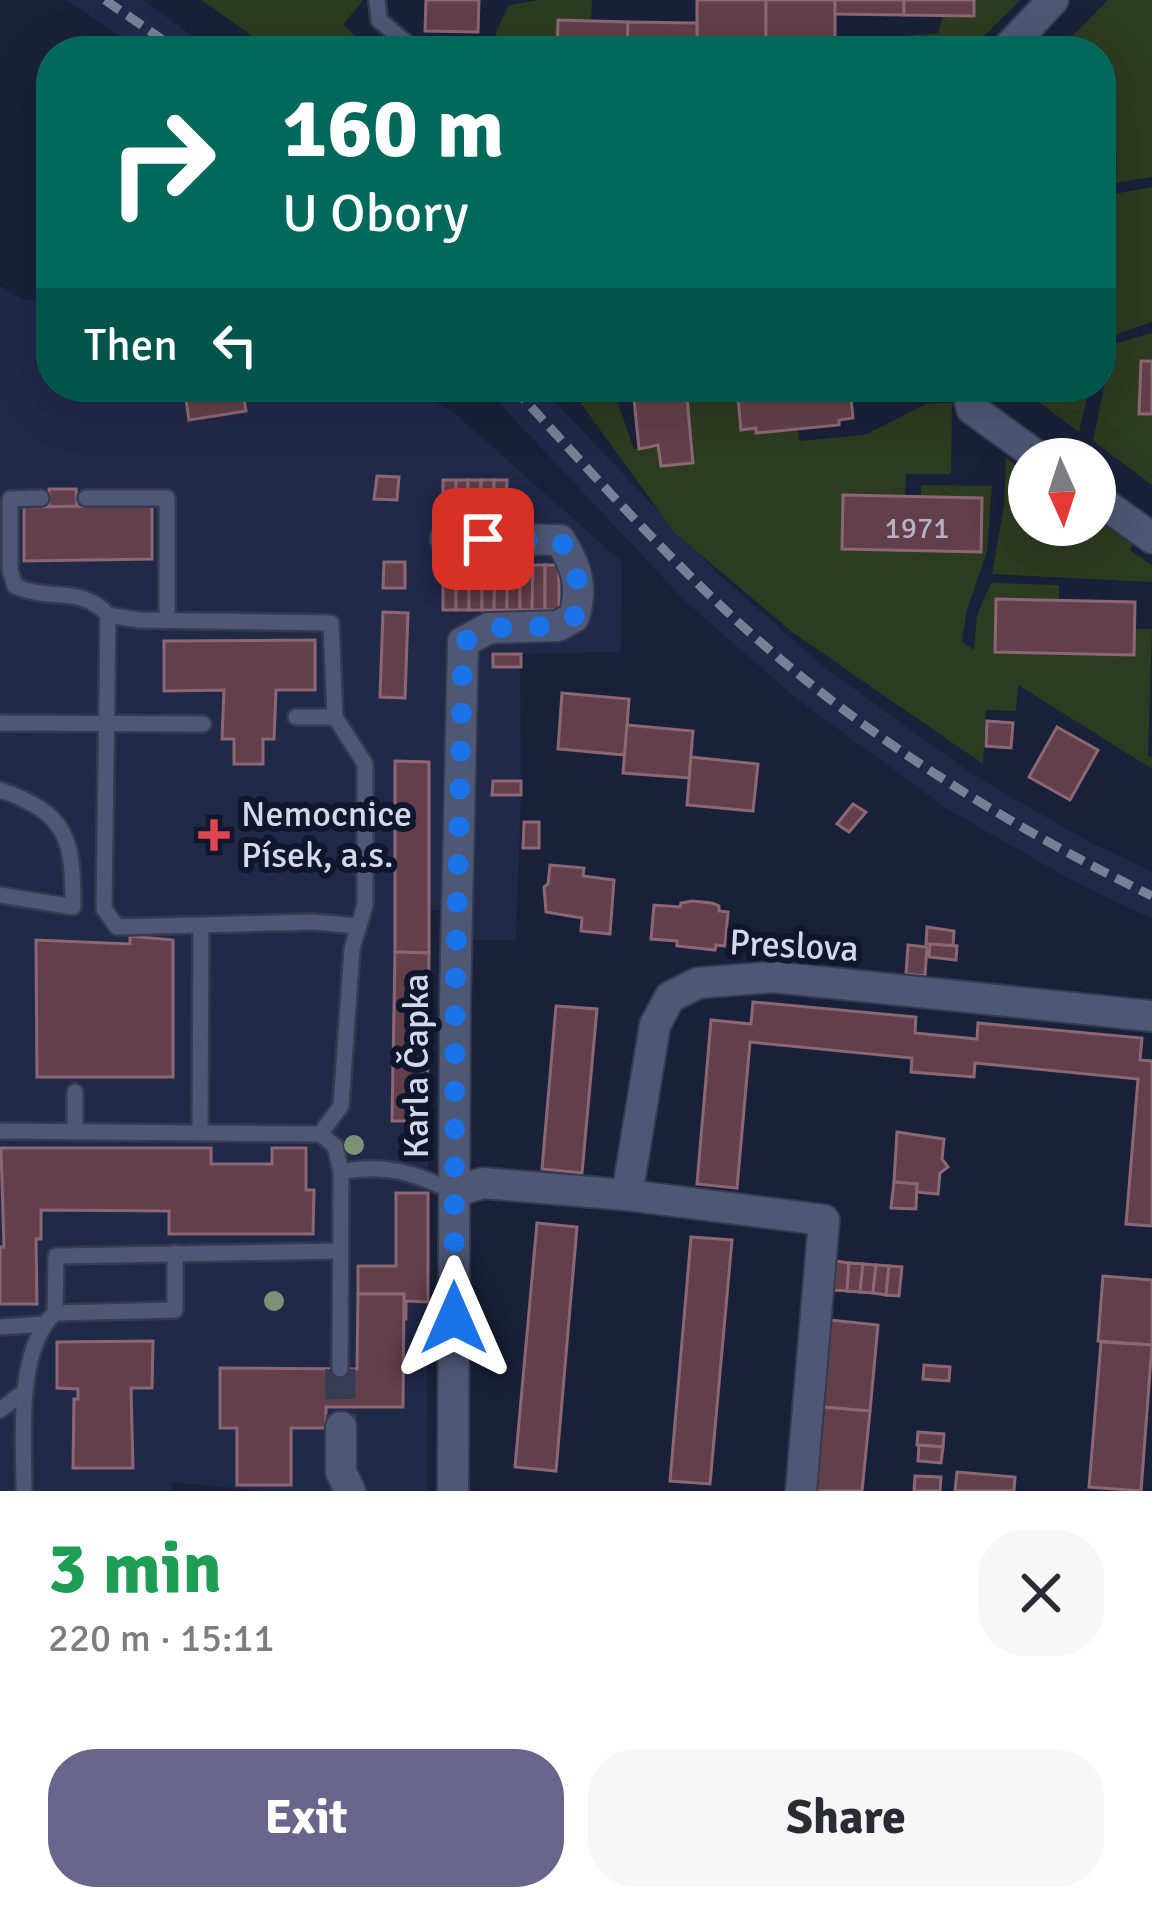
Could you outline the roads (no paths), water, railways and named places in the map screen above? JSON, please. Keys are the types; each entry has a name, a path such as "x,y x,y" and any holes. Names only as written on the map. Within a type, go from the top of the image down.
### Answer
{"street":[{"path":"1019,36 1053,0"},
{"path":"970,402 972,409 1013,438"},
{"path":"1116,512 1152,538"},
{"name":"Karla Čapka","path":"445,539 560,540 577,567 580,598 574,617 558,626 489,628 463,642 452,1491"},
{"name":"Preslova","path":"627,1195 655,1025 670,997 698,982 772,977 1152,1016"},
{"path":"454,1192 483,1183 627,1195 824,1220 801,1491"},
{"path":"340,1427 341,1472 350,1491"}],"lane":[{"path":"377,0 380,20 399,36"},
{"path":"41,498 10,499 10,570 15,586 34,595 95,600 108,615 104,909 117,927 313,922 359,926"},
{"path":"86,498 167,498 167,620"},
{"path":"108,615 331,623 335,717 365,764 365,905 352,949 341,1106 320,1134"},
{"path":"296,717 335,717"},
{"path":"0,723 203,724"},
{"path":"0,790 40,808 64,830 72,857 74,908"},
{"path":"0,895 104,909"},
{"path":"200,1133 201,927"},
{"path":"75,1092 75,1132"},
{"path":"0,1131 320,1134 335,1146 341,1172 340,1369"},
{"path":"341,1172 375,1165 454,1192"},
{"path":"24,1491 24,1392 49,1318 56,1256 340,1251"},
{"path":"0,1327 49,1318 175,1310 175,1253"},
{"path":"0,1410 24,1392"}],"tunnel":[{"path":"340,1369 341,1427"}],"railway":[{"path":"105,0 157,36"},
{"path":"527,402 687,572 748,631 841,708 992,809 1152,896"}],"place":[{"name":"Nemocnice Písek, a.s.","path":"214,835"}]}
